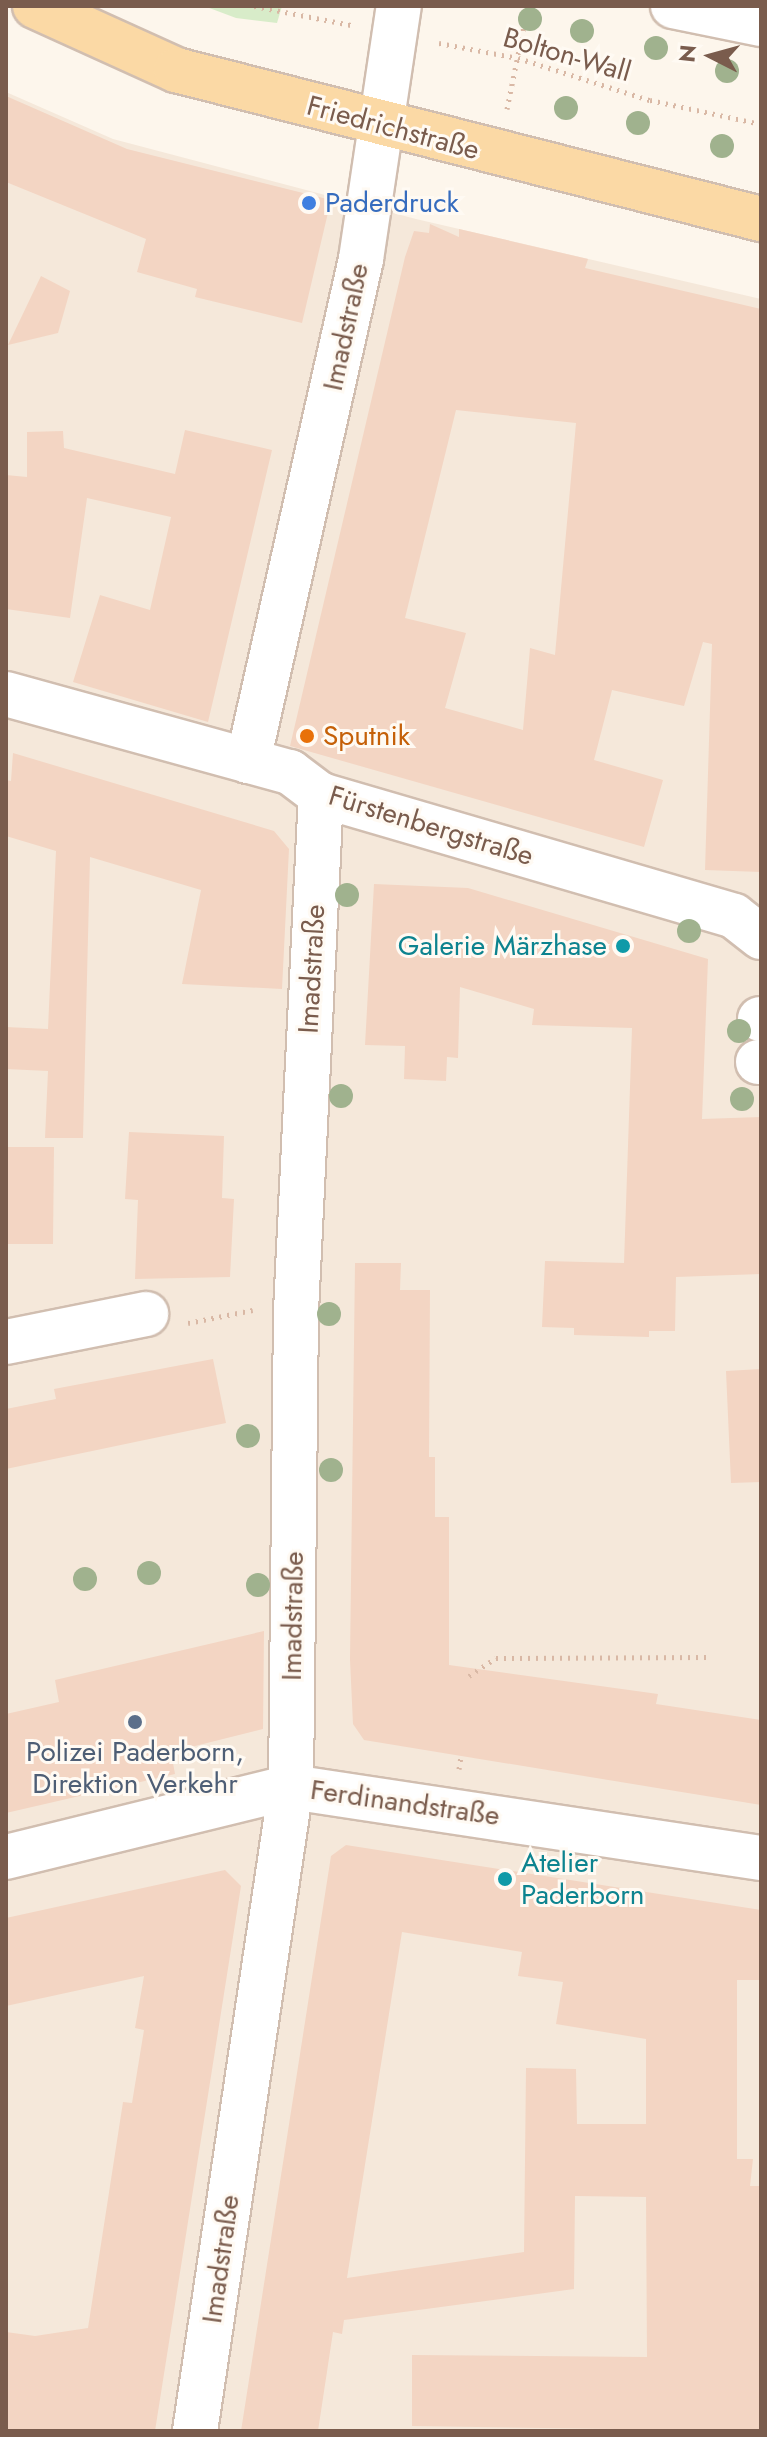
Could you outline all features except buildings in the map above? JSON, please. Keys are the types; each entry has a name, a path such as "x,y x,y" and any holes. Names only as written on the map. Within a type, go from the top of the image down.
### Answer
{"main road":[{"name":"Friedrichstraße","path":"35,6 176,70 378,125 761,219"}],"street":[{"name":"Imadstraße","path":"248,761 361,259 378,125 399,6"},
{"path":"673,6 761,24"},
{"name":"Fürstenbergstraße","path":"6,694 290,772 321,795 734,916 761,937"},
{"name":"Imadstraße","path":"195,2431 291,1787 296,1311 321,795"},
{"path":"6,1342 146,1314"},
{"name":"Ferdinandstraße","path":"6,1857 291,1787 761,1858"}],"path":[{"path":"254,6 318,19"},
{"path":"507,110 528,6"},
{"name":"Bolton-Wall","path":"455,46 518,58 650,100 761,124"},
{"path":"146,1314 175,1326 254,1310 296,1311"},
{"path":"469,1676 496,1658 709,1657"}],"shaded area":[{"path":"6,92 113,139 416,219 761,299 761,2431 6,2431"}],"green space":[{"path":"204,6 282,6 277,23 236,18"}],"place":[{"name":"Paderdruck","path":"309,203"},
{"name":"Sputnik","path":"307,736"},
{"name":"Galerie Märzhase","path":"623,946"},
{"name":"Polizei Paderborn, Direktion Verkehr","path":"135,1722"},
{"name":"Atelier Paderborn","path":"505,1879"}]}
